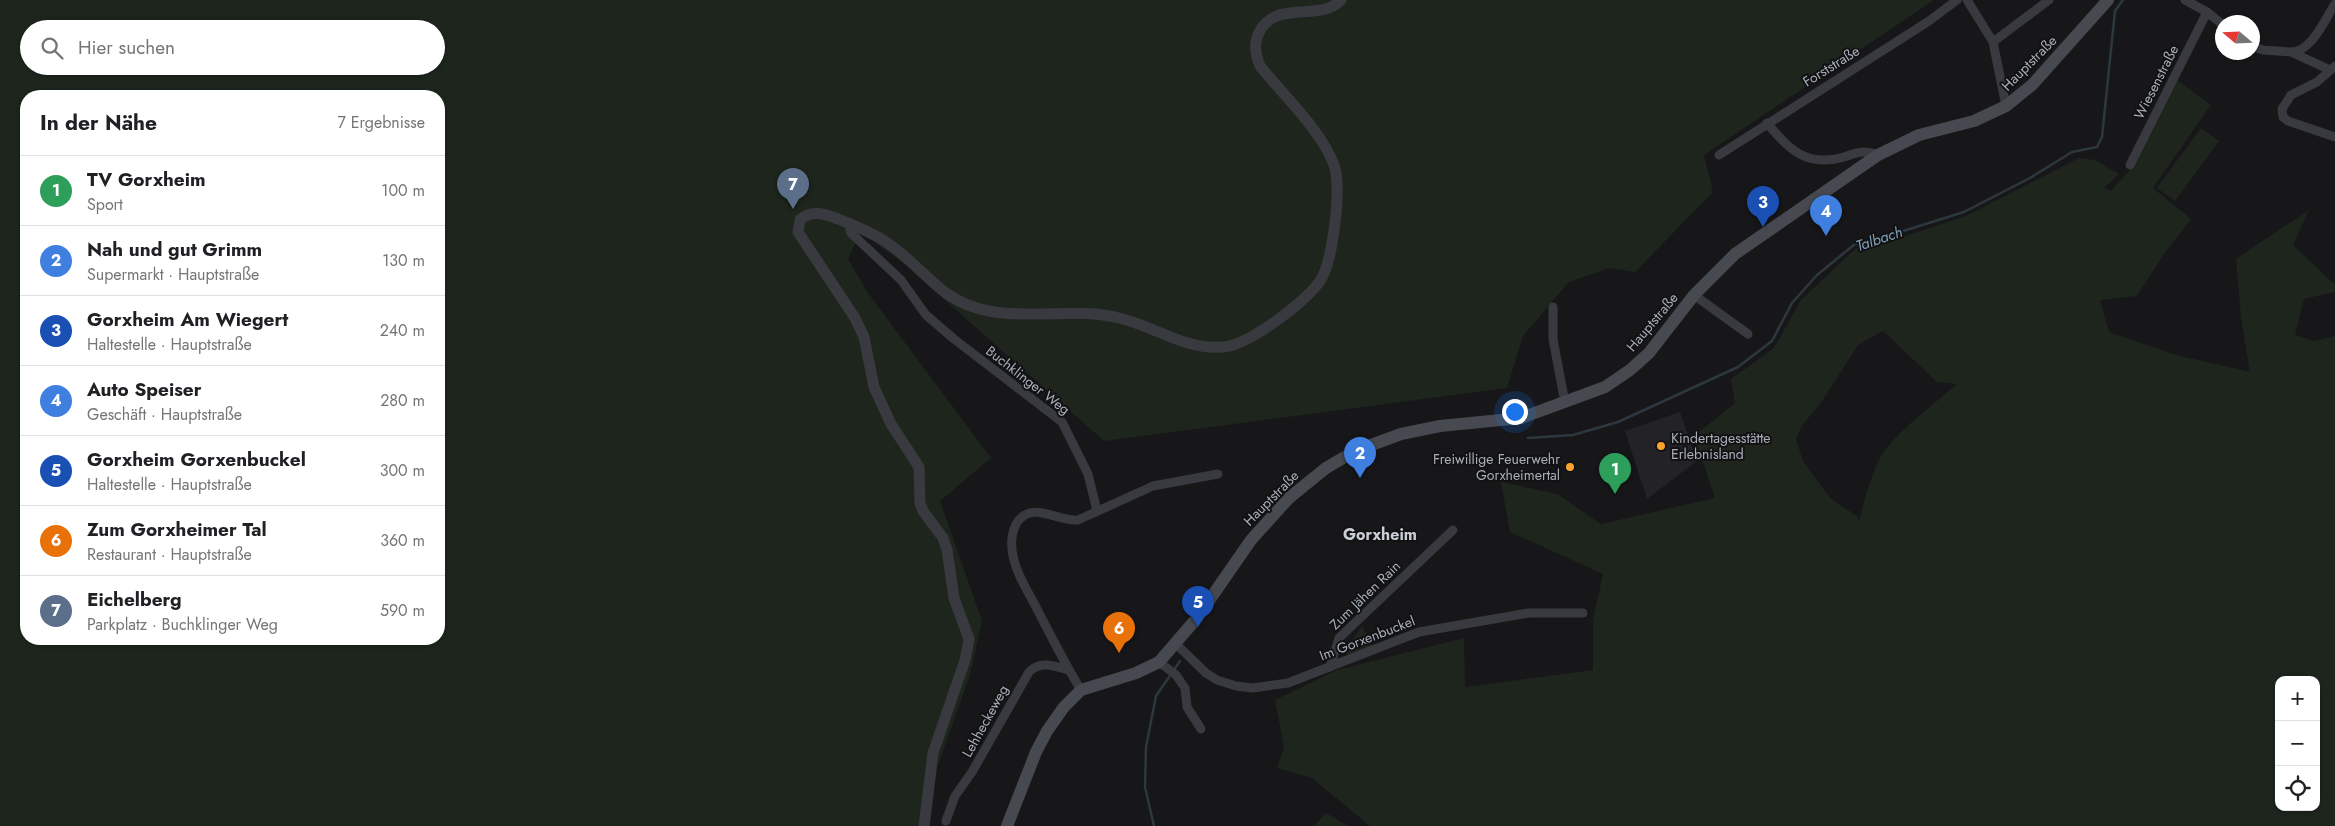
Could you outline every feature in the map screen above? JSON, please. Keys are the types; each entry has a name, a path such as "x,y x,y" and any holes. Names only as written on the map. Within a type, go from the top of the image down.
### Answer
{"main road":[{"name":"Hauptstraße","path":"1081,690 1164,666 1176,645 1251,540 1289,498 1326,468 1355,451 1401,434 1440,426 1521,418 1605,387 1630,370 1654,348 1694,295 1735,254 1878,155 1919,135 1974,121 2006,106 2032,85 2108,0"},
{"path":"1006,826 1027,770 1040,743 1064,707 1081,690"}],"street":[{"path":"924,826 933,753 965,660 969,639 952,588 947,550 943,538 923,511 920,503 918,467 891,424 877,393 864,337 855,318 798,232 800,220 809,214 826,215 873,234 888,243 947,293 981,309 1012,314 1091,315 1118,318 1166,337 1206,347 1223,348 1239,344 1284,314 1320,281 1330,253 1339,182 1327,148 1260,66 1256,55 1256,37 1266,22 1276,15 1328,8 1341,0"},
{"name":"Forststraße","path":"1719,155 1929,21 1957,0"},
{"path":"1967,0 1993,42 2006,106"},
{"path":"1993,42 2049,0"},
{"path":"2185,0 2215,18"},
{"path":"2260,49 2299,52 2317,34 2335,4"},
{"name":"Wiesenstraße","path":"2130,165 2207,12"},
{"path":"2291,52 2333,68 2317,82 2291,95 2282,109 2283,117 2288,121 2335,138"},
{"path":"1767,123 1788,147 1801,156 1830,160 1863,151 1878,155"},
{"name":"Buchklinger Weg","path":"848,223 858,241 901,280 926,315 954,339 1062,422 1085,467 1097,511"},
{"path":"1694,295 1748,334"},
{"path":"1553,307 1553,339 1565,402"},
{"path":"1081,690 1020,578 1011,545 1013,534 1020,518 1032,512 1069,521 1078,520 1154,486 1218,474"},
{"name":"Zum Jähen Rain","path":"1330,667 1339,638 1453,530"},
{"name":"Im Gorxenbuckel","path":"1176,645 1206,673 1217,680 1236,686 1253,688 1288,683 1419,632 1528,613 1583,613"},
{"name":"Lehheckeweg","path":"946,821 955,796 972,772 1029,672 1035,667 1042,665 1069,670"},
{"path":"1164,666 1176,675 1185,688 1187,707 1200,729"}],"shaded area":[{"path":"0,0 1934,0 1704,155 1713,192 1635,272 1609,268 1569,282 1523,336 1507,388 1104,441 903,263 861,232 848,259 868,293 991,458 940,501 982,621 970,675 937,768 930,826 0,826"},
{"path":"2177,80 2211,105 2153,188 2191,219 2164,254 2137,296 2100,300 2109,332 2176,355 2250,372 2241,318 2236,259 2309,210 2293,245 2335,285 2335,292 2304,299 2295,335 2314,341 2335,336 2335,826 1370,826 1312,778 1277,768 1284,748 1275,700 1337,670 1464,638 1465,687 1593,670 1593,620 1603,574 1510,532 1501,482 1557,494 1601,524 1715,498 1694,436 1735,403 1731,379 1774,348 1801,300 1856,248 1875,246 1966,216 2079,158 2095,160 2119,174 2104,188 2111,191 2135,164","holes":["1883,331 1937,382 1957,384 1910,424 1885,450 1873,474 1859,522 1857,516 1830,498 1803,461 1796,439 1801,427 1823,400 1858,345"]},
{"path":"2201,128 2219,141 2175,201 2157,188"},
{"name":"Kindertagesstätte Erlebnisland","path":"1680,412 1697,461 1647,499 1625,431"},
{"path":"1362,626 1374,647 1349,656 1345,653"},
{"path":"1326,813 1348,826 1314,826"}],"waterway":[{"name":"Talbach","path":"1528,438 1573,435 1618,422 1738,367 1772,341 1792,303 1817,275 1855,244 1870,245 1884,237 1964,212 2030,178 2072,152 2097,147 2102,137 2115,11 2123,0"},
{"path":"1154,826 1145,787 1146,747 1156,696 1180,661"}],"place":[{"name":"Eichelberg","path":"793,209"},
{"name":"Gorxheim Am Wiegert","path":"1763,227"},
{"name":"Auto Speiser","path":"1826,236"},
{"name":"Kindertagesstätte Erlebnisland","path":"1661,446"},
{"name":"Freiwillige Feuerwehr Gorxheimertal","path":"1570,467"},
{"name":"Nah und gut Grimm","path":"1360,478"},
{"name":"TV Gorxheim","path":"1615,494"},
{"name":"Gorxheim Gorxenbuckel","path":"1198,627"},
{"name":"Zum Gorxheimer Tal","path":"1119,653"}],"district":[{"name":"Gorxheim","path":"1380,534"}]}
